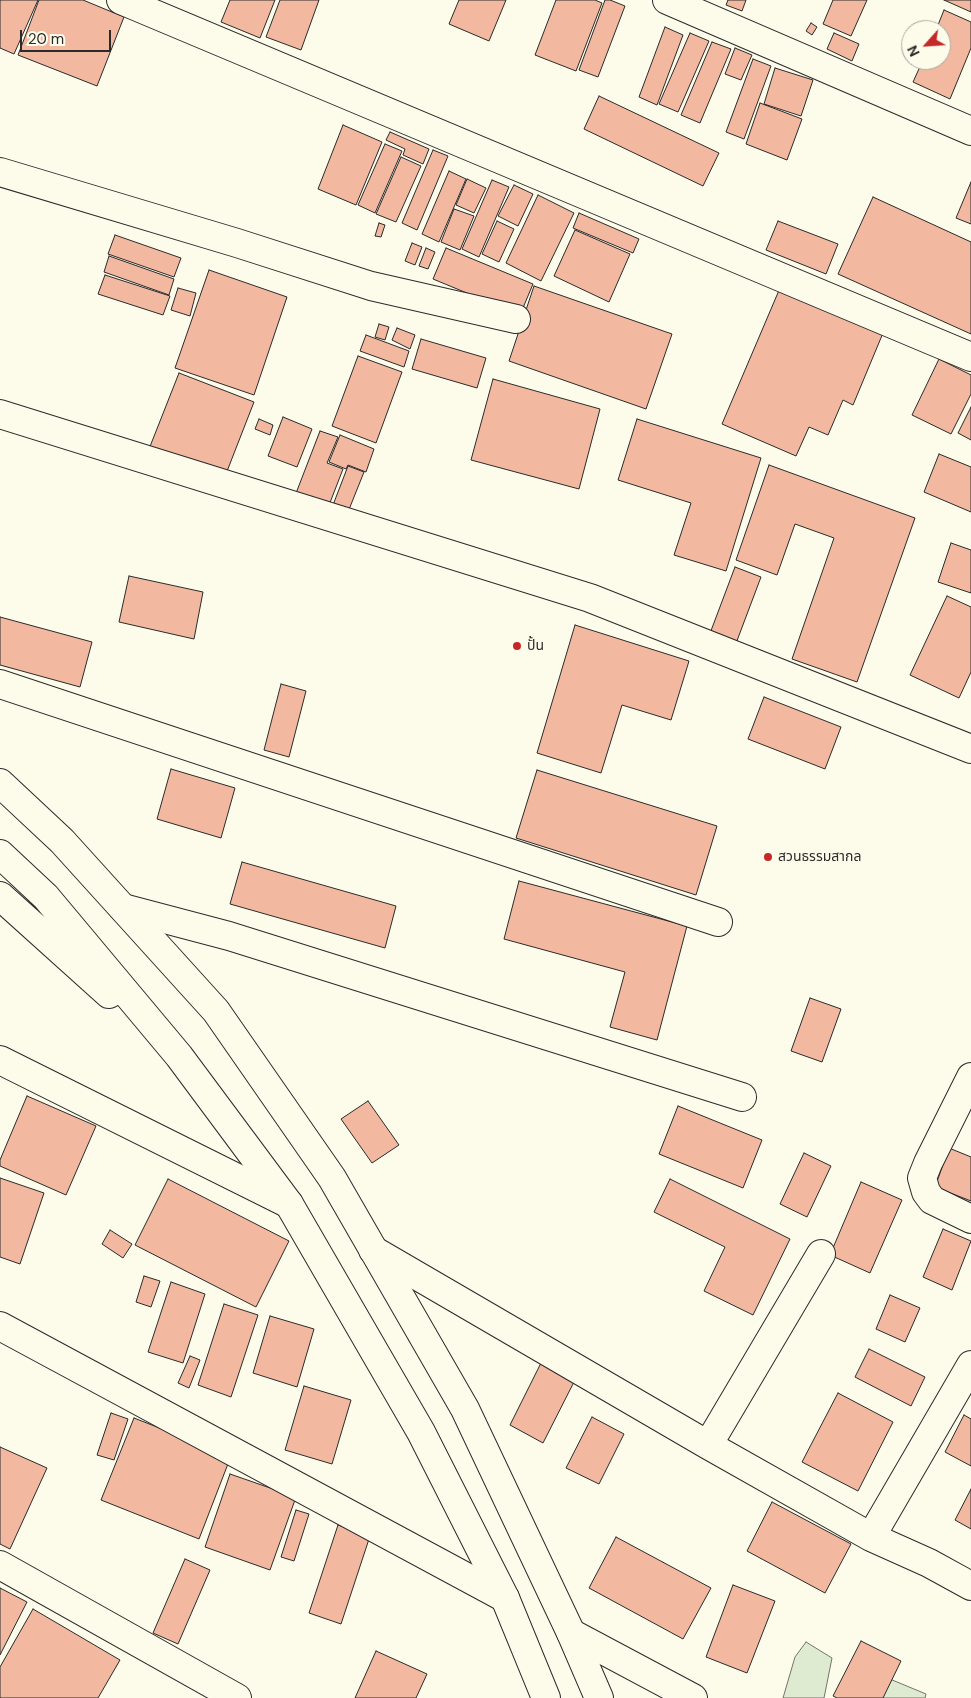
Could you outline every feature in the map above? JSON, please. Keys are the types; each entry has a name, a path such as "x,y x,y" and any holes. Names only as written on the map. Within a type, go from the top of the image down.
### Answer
{"street":[{"path":"121,0 971,357"},
{"path":"667,0 971,131"},
{"path":"0,172 237,243 371,286 516,319"},
{"path":"0,414 590,598 971,749"},
{"path":"0,684 718,922"},
{"path":"0,775 216,1011 332,1178 465,1409 571,1633 598,1698"},
{"path":"0,783 62,841"},
{"path":"0,854 46,897 179,1056 289,1204 421,1432 505,1598 546,1698"},
{"path":"0,896 179,1056"},
{"path":"123,908 229,936 742,1097"},
{"path":"0,1060 289,1204"},
{"path":"971,1077 922,1178 926,1192 932,1200 971,1218"},
{"path":"373,1250 708,1445 871,1537 929,1563 971,1586"},
{"path":"708,1445 821,1254"},
{"path":"0,1326 505,1598"},
{"path":"871,1537 971,1364"},
{"path":"0,1565 237,1698"},
{"path":"571,1633 693,1698"}],"green space":[{"path":"806,1642 832,1658 824,1698 783,1698 795,1657"},
{"path":"885,1677 926,1694 925,1698 876,1698"}],"building":[{"path":"0,0 38,0 14,54 0,48"},
{"path":"39,0 83,0 124,17 97,86 18,55"},
{"path":"230,0 275,0 260,38 221,22"},
{"path":"280,0 319,0 301,50 266,37"},
{"path":"459,0 506,0 489,41 449,24"},
{"path":"556,0 595,0 602,3 576,71 535,55"},
{"path":"605,0 625,6 598,77 579,70"},
{"path":"728,0 746,0 742,11 726,5"},
{"path":"833,0 867,0 851,36 823,24"},
{"path":"944,0 971,0 971,12"},
{"path":"944,10 971,22 971,48 950,99 913,82 918,70 951,70 951,20 940,20"},
{"path":"811,23 817,27 812,35 806,31"},
{"path":"665,27 683,35 657,105 639,97"},
{"path":"690,33 709,41 678,112 659,104"},
{"path":"834,33 859,44 852,61 827,49"},
{"path":"712,42 731,49 700,123 681,115"},
{"path":"735,48 752,55 741,80 725,74"},
{"path":"753,59 771,66 744,139 726,132"},
{"path":"775,68 813,80 801,116 764,104"},
{"path":"599,96 719,153 703,186 584,129"},
{"path":"760,103 802,119 787,160 746,144"},
{"path":"343,125 382,142 356,205 318,189"},
{"path":"390,132 429,149 423,164 403,155 405,149 386,140"},
{"path":"385,144 402,151 375,213 358,205"},
{"path":"433,150 448,156 417,230 402,223"},
{"path":"401,157 421,166 396,222 376,214"},
{"path":"449,171 466,179 439,242 422,234"},
{"path":"467,179 486,188 474,213 456,205"},
{"path":"492,180 509,187 479,257 462,249"},
{"path":"971,182 971,224 956,218"},
{"path":"514,185 533,194 518,226 498,216"},
{"path":"538,195 574,213 541,281 506,263"},
{"path":"873,197 971,242 971,334 838,274"},
{"path":"454,209 474,216 460,250 441,242"},
{"path":"579,213 639,239 633,253 573,228"},
{"path":"497,221 514,229 499,262 482,254"},
{"path":"778,221 838,244 826,274 766,250"},
{"path":"379,223 385,225 381,237 375,236"},
{"path":"575,230 630,254 609,302 554,276"},
{"path":"115,235 181,258 174,277 108,254"},
{"path":"412,243 422,247 415,265 405,261"},
{"path":"426,248 435,252 428,269 419,266"},
{"path":"446,248 533,284 520,315 433,279"},
{"path":"109,256 174,279 169,295 104,272"},
{"path":"209,270 287,297 254,395 175,368"},
{"path":"105,275 170,296 163,315 98,294"},
{"path":"534,286 672,334 646,409 509,361"},
{"path":"178,288 196,293 190,316 171,310"},
{"path":"780,288 883,333 853,405 843,400 828,435 809,427 796,456 722,424"},
{"path":"379,324 389,327 385,340 375,337"},
{"path":"397,328 415,335 410,349 392,340"},
{"path":"366,335 409,351 404,367 360,351"},
{"path":"421,339 486,358 477,388 412,369"},
{"path":"358,356 402,372 376,443 332,426"},
{"path":"939,359 971,375 971,394 951,434 912,415"},
{"path":"179,373 254,402 224,479 149,449"},
{"path":"493,379 600,409 579,489 471,460"},
{"path":"971,407 971,440 958,433"},
{"path":"283,417 312,429 297,467 268,456"},
{"path":"259,419 273,425 270,435 255,429"},
{"path":"637,419 761,458 726,571 674,555 691,503 618,480"},
{"path":"320,431 338,437 327,463 343,469 326,513 293,501"},
{"path":"340,435 374,449 366,472 348,465 346,469 329,462"},
{"path":"939,454 971,467 971,512 924,492"},
{"path":"769,465 915,518 857,682 792,659 834,538 795,524 777,575 736,560"},
{"path":"348,466 364,472 348,512 333,505"},
{"path":"951,543 971,550 971,593 938,582"},
{"path":"735,567 761,577 735,646 709,636"},
{"path":"129,576 203,592 194,639 119,622"},
{"path":"947,596 971,607 971,672 959,698 910,675"},
{"path":"0,617 92,642 80,687 0,665"},
{"path":"575,625 689,661 671,720 622,705 601,773 537,753"},
{"path":"281,684 306,691 289,757 264,750"},
{"path":"764,697 841,727 825,769 748,739"},
{"path":"171,769 235,788 221,838 157,819"},
{"path":"537,770 717,826 696,895 516,838"},
{"path":"242,862 396,906 385,948 230,904"},
{"path":"519,881 687,926 657,1040 610,1027 625,972 504,939"},
{"path":"810,998 841,1009 822,1062 791,1051"},
{"path":"27,1096 96,1126 66,1195 0,1166 0,1160"},
{"path":"368,1101 399,1145 372,1163 341,1119"},
{"path":"678,1106 762,1140 743,1188 659,1154"},
{"path":"949,1148 971,1157 971,1201 935,1187"},
{"path":"804,1153 831,1166 807,1217 780,1204"},
{"path":"0,1178 44,1193 20,1264 0,1257"},
{"path":"168,1179 289,1241 256,1307 135,1245"},
{"path":"670,1179 790,1239 753,1315 704,1291 725,1247 654,1212"},
{"path":"861,1182 902,1200 870,1273 830,1255"},
{"path":"943,1229 971,1241 952,1290 923,1277"},
{"path":"110,1230 132,1244 123,1258 102,1244"},
{"path":"144,1276 160,1281 151,1307 136,1302"},
{"path":"171,1282 205,1294 183,1363 148,1352"},
{"path":"890,1295 920,1308 905,1342 876,1329"},
{"path":"224,1304 258,1315 231,1397 198,1385"},
{"path":"270,1316 314,1329 297,1387 253,1373"},
{"path":"869,1349 925,1377 911,1406 855,1377"},
{"path":"190,1356 200,1360 189,1388 178,1383"},
{"path":"541,1363 575,1380 543,1443 510,1425"},
{"path":"304,1386 351,1400 332,1464 285,1450"},
{"path":"838,1393 893,1422 858,1491 802,1462"},
{"path":"111,1413 128,1419 114,1460 97,1455"},
{"path":"964,1415 971,1419 971,1466 945,1452"},
{"path":"592,1417 624,1434 599,1484 566,1468"},
{"path":"134,1418 231,1456 199,1539 101,1500"},
{"path":"0,1447 47,1468 10,1549 0,1544"},
{"path":"230,1474 296,1497 270,1570 205,1547"},
{"path":"971,1489 971,1529 955,1520"},
{"path":"772,1502 851,1544 825,1593 747,1551"},
{"path":"296,1510 309,1514 294,1561 281,1557"},
{"path":"338,1525 370,1536 341,1624 309,1613"},
{"path":"616,1537 711,1588 683,1639 589,1588"},
{"path":"185,1559 210,1570 178,1644 153,1633"},
{"path":"733,1585 775,1601 747,1673 706,1657"},
{"path":"0,1588 27,1602 0,1655"},
{"path":"33,1609 120,1660 98,1698 0,1698 0,1667"},
{"path":"861,1641 901,1661 883,1698 837,1698 833,1696"},
{"path":"376,1651 427,1674 416,1698 355,1698"}],"place":[{"name":"ปั้น","path":"517,646"},
{"name":"สวนธรรมสากล","path":"768,857"}]}
